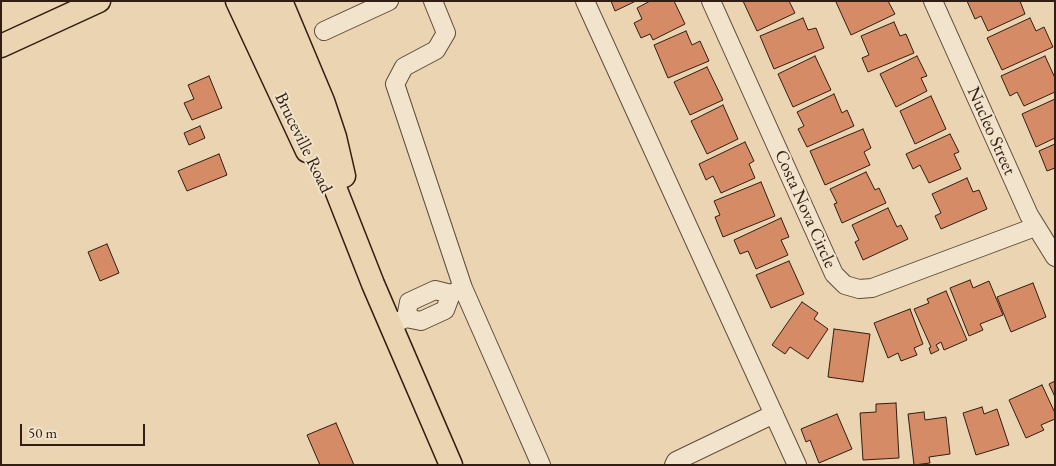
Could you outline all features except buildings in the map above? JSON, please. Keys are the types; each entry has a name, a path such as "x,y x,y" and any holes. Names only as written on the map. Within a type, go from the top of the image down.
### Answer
{"main road":[{"path":"1,46 99,1"},
{"name":"Bruceville Road","path":"237,1 299,136 373,284 398,321 451,465"},
{"name":"Bruceville Road","path":"258,1 301,101 373,284"},
{"path":"281,1 329,120 347,188 358,244"}],"street":[{"path":"324,31 389,1"},
{"path":"433,1 446,33 436,50 404,67 395,84 457,291 541,465"},
{"path":"585,1 797,465"},
{"name":"Costa Nova Circle","path":"711,1 834,274 845,285 859,290 872,288 1035,228"},
{"name":"Nucleo Street","path":"933,1 1035,228 1055,258"},
{"path":"398,321 421,321 446,310 457,291"},
{"path":"674,465 676,461 774,414"}]}
